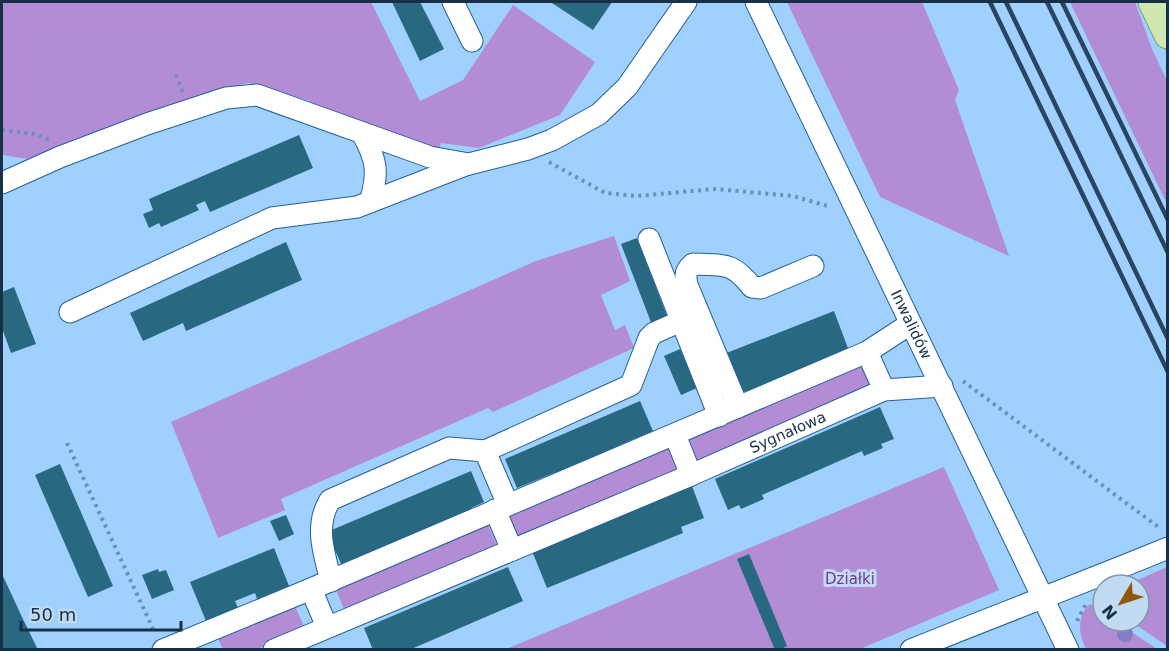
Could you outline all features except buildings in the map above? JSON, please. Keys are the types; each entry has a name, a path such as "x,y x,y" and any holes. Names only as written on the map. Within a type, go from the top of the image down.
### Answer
{"main road":[{"path":"1152,2 1167,35"}],"street":[{"path":"453,2 472,41"},
{"path":"70,312 272,218 357,207 469,164 528,149 560,137 599,114 627,87 686,2"},
{"name":"Inwalidów","path":"756,2 910,324 951,383 1068,650"},
{"path":"2,183 60,157 147,124 226,98 257,95 430,157 469,164"},
{"path":"362,133 371,150 376,169 375,185 370,202"},
{"path":"649,239 681,321 728,412"},
{"path":"728,412 687,285 685,275 688,269 693,264 728,266 736,269 752,287 761,288 813,267"},
{"path":"331,581 320,531 324,510 330,500 448,448 485,451 631,385 650,338 654,333 681,321"},
{"path":"159,641 207,642 311,589 867,352 910,324"},
{"path":"867,352 884,390"},
{"name":"Sygnałowa","path":"274,650 691,475 884,390 951,383"},
{"path":"675,435 691,475"},
{"path":"485,451 512,550"},
{"path":"911,650 1043,597 1082,584 1161,542"},
{"path":"311,589 327,627"}],"path":[{"path":"2,130 34,134"},
{"path":"528,149 605,194 637,196 715,189 793,196 833,207"},
{"path":"951,383 1164,531 1161,542"},
{"path":"67,443 159,641"}],"green space":[{"path":"2,2 371,2 420,101 463,80 513,5 595,62 560,115 479,148 441,143 439,150 326,115 310,101 249,83 28,159 2,155"},
{"path":"787,2 922,2 959,90 955,100 1009,256 880,197"},
{"path":"1070,2 1135,2 1152,49 1167,81 1167,204"},
{"path":"614,236 630,281 601,295 615,330 625,325 634,348 493,412 488,408 281,499 285,510 218,538 171,422 536,261"},
{"path":"860,363 872,390 694,466 682,438"},
{"path":"670,444 682,472 517,541 506,513"},
{"name":"Działki","path":"944,467 999,590 860,649 504,650"},
{"path":"487,522 497,546 344,609 334,585"},
{"path":"1167,567 1167,646 1148,633 1151,633 1151,574"},
{"path":"1091,605 1091,633 1133,633 1157,649 1086,649 1080,626 1082,614"},
{"path":"295,606 305,629 258,649 223,649 218,639"}],"railway":[{"path":"990,2 1168,372"},
{"path":"1006,2 1168,339"},
{"path":"1047,2 1168,253"},
{"path":"1062,2 1168,220"}]}
